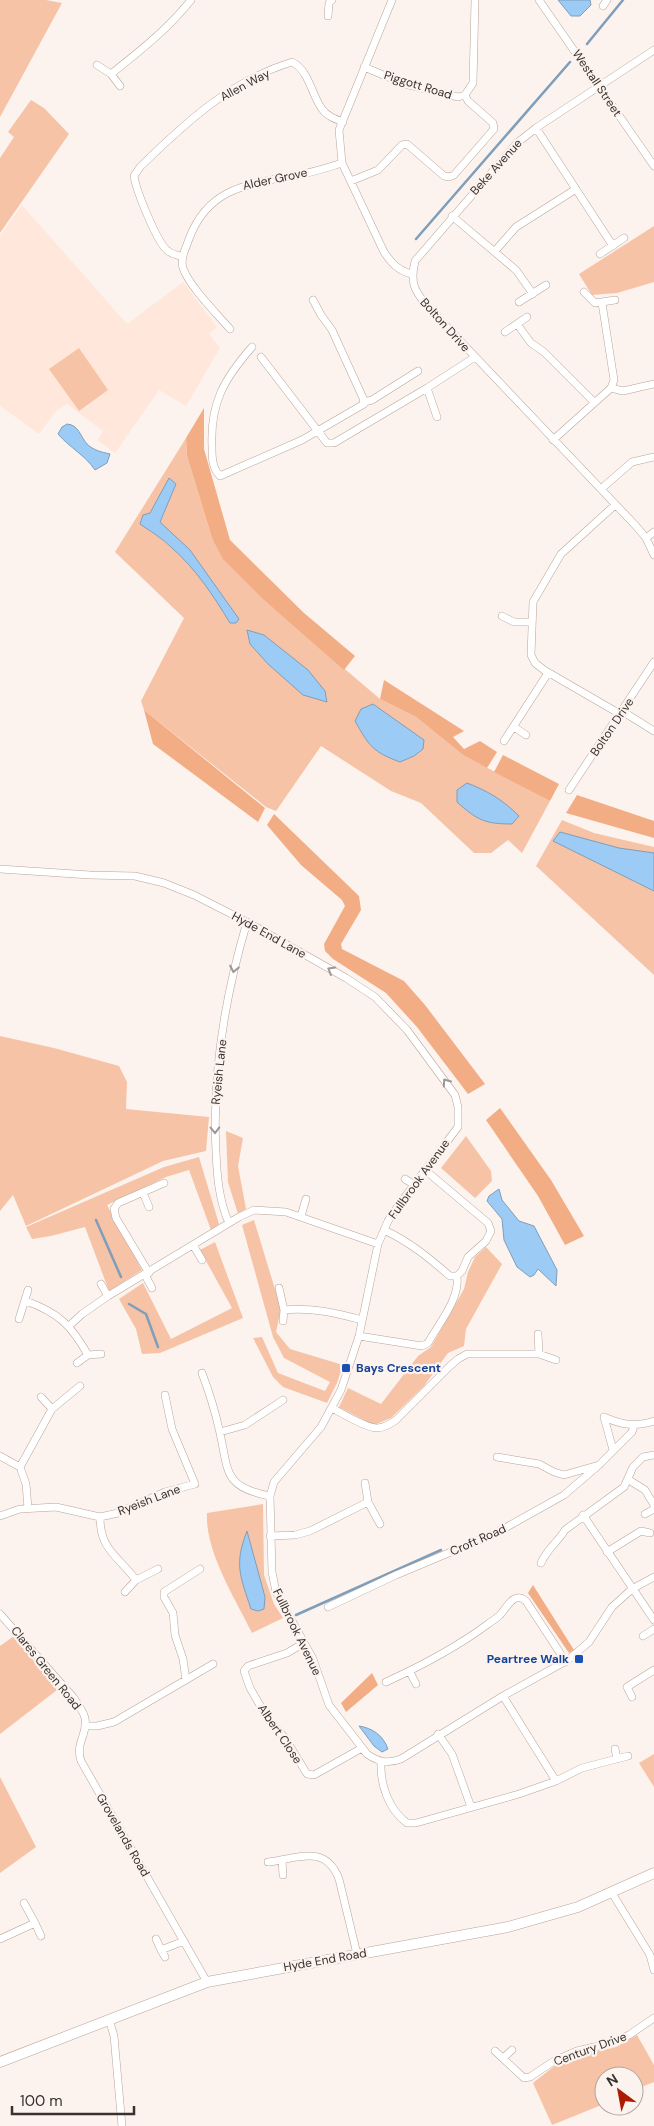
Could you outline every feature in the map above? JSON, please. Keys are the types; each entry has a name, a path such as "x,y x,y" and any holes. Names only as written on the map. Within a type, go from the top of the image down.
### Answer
{"main road":[{"name":"Hyde End Road","path":"0,2062 208,1982 508,1927 558,1914 612,1893 654,1873"}],"street":[{"path":"111,74 155,39 177,18 191,0"},
{"path":"392,0 342,122 339,137 342,162 384,252 396,268 412,274"},
{"name":"Piggott Road","path":"364,67 405,84 458,97 465,95 473,83 475,0"},
{"name":"Westall Street","path":"539,0 654,166"},
{"path":"328,1 328,16"},
{"name":"Beke Avenue","path":"412,274 414,261 517,143 536,128 654,50"},
{"name":"Allen Way","path":"183,256 175,255 163,246 137,191 134,176 140,167 195,115 238,86 292,62 296,64 309,83 322,110 342,122"},
{"path":"97,65 111,74 120,86"},
{"path":"351,181 378,170 402,145 406,144 411,146 444,176 454,175 494,129 494,123 468,101 465,95"},
{"path":"536,128 613,246"},
{"name":"Alder Grove","path":"183,256 202,214 216,200 228,192 249,184 305,174 342,162"},
{"path":"495,252 516,227 576,189"},
{"path":"452,216 516,270 534,294"},
{"path":"600,254 624,238"},
{"path":"183,256 183,268 187,276 230,329"},
{"name":"Bolton Drive","path":"412,274 413,285 419,296 646,538 654,554"},
{"path":"519,302 546,285"},
{"path":"584,292 595,303 616,300"},
{"path":"313,300 332,330 364,402"},
{"path":"553,440 610,388 614,380 602,303"},
{"path":"505,332 528,317"},
{"path":"517,324 531,344 544,352 594,402"},
{"path":"252,347 230,374 214,412 211,428 212,461 217,474 220,476 317,432 418,371"},
{"path":"261,357 317,432 327,443 334,443 475,357"},
{"path":"610,388 623,391 654,384"},
{"path":"427,388 437,417"},
{"path":"601,489 632,462 654,456"},
{"path":"615,505 561,554 533,602 531,655 535,663 548,673 654,731"},
{"path":"646,538 654,532"},
{"path":"502,616 514,622 531,622"},
{"name":"Bolton Drive","path":"569,790 654,662"},
{"path":"504,741 548,673"},
{"path":"514,727 526,735"},
{"name":"Hyde End Lane","path":"0,869 90,875 128,875 152,880 194,895 247,922 362,988 386,1008 426,1054 455,1095 458,1107 458,1127"},
{"name":"Ryeish Lane","path":"229,1223 220,1196 216,1168 216,1092 226,1010 236,959 247,922"},
{"name":"Fullbrook Avenue","path":"381,1761 372,1758 362,1748 329,1705 316,1665 276,1592 272,1572 270,1496 274,1482 321,1427 332,1408 350,1366 359,1336 378,1244 384,1230 413,1184 458,1127"},
{"path":"384,1230 404,1239 419,1249 450,1276 457,1276 462,1271 468,1257 486,1241 491,1231 488,1223 425,1170"},
{"path":"405,1179 413,1184"},
{"path":"152,1288 147,1274 116,1218 114,1208 118,1203 164,1183"},
{"path":"143,1193 149,1207"},
{"path":"301,1216 306,1198"},
{"path":"68,1326 108,1296 254,1210 286,1212 301,1216 378,1244"},
{"path":"193,1246 202,1260"},
{"path":"359,1336 422,1346 428,1343 454,1298 458,1284 457,1276"},
{"path":"101,1284 108,1296"},
{"path":"279,1288 284,1310 283,1321"},
{"path":"19,1319 28,1290"},
{"path":"26,1301 54,1313 68,1326 88,1355"},
{"path":"284,1310 300,1308 329,1311 362,1320"},
{"path":"538,1334 539,1354"},
{"path":"77,1363 88,1355 101,1354"},
{"path":"332,1408 369,1426 377,1428 388,1426 458,1358 467,1354 539,1354 556,1360"},
{"path":"202,1373 220,1432 224,1458 231,1477 252,1492 270,1496"},
{"path":"20,1467 52,1409 80,1386"},
{"name":"Ryeish Lane","path":"0,1516 28,1508 56,1507 100,1517 118,1513 165,1492 195,1484 172,1429 165,1395"},
{"path":"41,1397 52,1409"},
{"path":"220,1432 244,1425 283,1400"},
{"path":"613,1450 607,1436 604,1417 618,1423 634,1426 654,1421"},
{"name":"Croft Road","path":"328,1607 396,1575 496,1533 564,1495 600,1464 632,1432 634,1426"},
{"path":"541,1563 546,1550 560,1539 565,1530 583,1515 624,1487 637,1462 643,1457 654,1455"},
{"path":"0,1456 20,1467 24,1477 28,1508"},
{"path":"497,1457 539,1464 564,1475 600,1464"},
{"path":"629,1480 645,1490 654,1505"},
{"path":"365,1483 368,1502 380,1524"},
{"path":"270,1536 295,1535 310,1531 368,1502"},
{"path":"645,1514 654,1509"},
{"path":"583,1515 654,1620"},
{"path":"100,1517 100,1532 103,1541 136,1580"},
{"path":"608,1552 641,1531 650,1533"},
{"path":"125,1592 136,1580 158,1569"},
{"path":"186,1680 183,1659 175,1634 173,1613 164,1597 164,1592 200,1569"},
{"path":"628,1756 582,1768 556,1781 519,1794 416,1823 407,1823 394,1810 383,1782 381,1761 388,1763 401,1759 421,1748 438,1734 566,1662 589,1642 612,1607 632,1589 654,1577"},
{"path":"386,1682 410,1672 470,1638 499,1616 510,1602 516,1598 522,1598 526,1602 566,1662"},
{"name":"Clares Green Road","path":"0,1614 73,1697 83,1713 85,1726"},
{"path":"643,1636 654,1629"},
{"name":"Albert Close","path":"304,1643 287,1654 248,1666 244,1671 255,1696 268,1719 285,1738 307,1774 314,1775 362,1748"},
{"path":"85,1726 97,1726 114,1722 213,1664"},
{"path":"632,1697 627,1686 654,1670"},
{"path":"410,1672 416,1684"},
{"path":"504,1696 556,1781"},
{"name":"Grovelands Road","path":"85,1726 78,1749 81,1761 208,1982"},
{"path":"438,1734 452,1754 471,1806"},
{"path":"615,1749 617,1759"},
{"path":"268,1862 309,1855 317,1856 329,1862 335,1869 357,1954"},
{"path":"282,1860 283,1875"},
{"path":"612,1893 650,1955 654,1970"},
{"path":"24,1903 41,1936"},
{"path":"0,1939 35,1923"},
{"path":"156,1938 163,1953 184,1941"},
{"name":"Century Drive","path":"495,2051 524,2078 530,2077 554,2061 577,2051 608,2044 654,2019"},
{"path":"109,2020 114,2036 122,2126"},
{"path":"504,2058 512,2050"}],"shaded area":[{"path":"0,0 46,0 62,3 0,117"},
{"path":"31,100 44,108 69,134 0,233 0,158 14,137 8,132"},
{"path":"22,205 127,324 183,282 217,327 209,334 220,348 186,406 159,390 115,453 97,440 103,431 67,404 56,411 39,434 0,406 0,236"},
{"path":"654,226 654,282 617,293 592,295 579,274"},
{"path":"79,348 108,390 79,411 49,369"},
{"path":"204,408 204,449 230,540 304,613 355,656 344,670 265,601 223,559 212,538 187,456 186,438"},
{"path":"186,438 187,456 212,538 265,601 380,699 416,717 463,755 550,801 522,853 508,840 491,853 474,853 421,803 391,791 321,746 276,811 266,807 144,710 141,701 184,618 115,552"},
{"path":"384,680 464,731 453,737 464,749 480,741 497,752 487,768 463,755 416,717 380,699"},
{"path":"144,710 265,808 258,822 153,744"},
{"path":"503,755 559,784 550,801 494,772"},
{"path":"577,795 654,821 654,838 566,813"},
{"path":"274,814 359,896 361,910 341,944 342,949 404,981 425,1005 485,1084 468,1094 417,1027 386,993 333,959 325,951 324,944 345,906 342,900 301,865 267,825"},
{"path":"562,820 594,833 654,847 654,975 536,866"},
{"path":"0,1036 54,1048 119,1066 127,1082 126,1109 209,1117 206,1151 163,1161 26,1226 13,1195 0,1211"},
{"path":"500,1108 551,1180 584,1236 565,1245 538,1196 486,1120"},
{"path":"226,1131 243,1138 238,1166 246,1209 238,1214 228,1182"},
{"path":"466,1136 491,1171 492,1181 475,1198 441,1168"},
{"path":"199,1157 219,1224 211,1230 189,1170 166,1177 107,1205 142,1270 109,1291 85,1227 32,1239 26,1227 164,1167"},
{"path":"254,1220 281,1309 276,1332 290,1349 343,1365 327,1403 283,1387 273,1377 253,1338 262,1337 278,1373 325,1391 330,1382 284,1358 273,1337 242,1225"},
{"path":"215,1242 243,1318 160,1353 142,1354 136,1329 119,1299 143,1283 171,1339 232,1308 200,1250"},
{"path":"486,1247 502,1264 466,1329 464,1346 448,1353 424,1386 391,1418 374,1425 339,1407 348,1388 381,1404 418,1356 431,1347 464,1289 468,1272 475,1257"},
{"path":"263,1504 264,1575 274,1604 283,1618 252,1633 216,1559 208,1528 207,1513"},
{"path":"533,1585 574,1650 569,1653 528,1593"},
{"path":"14,1636 57,1690 0,1734 0,1646"},
{"path":"372,1673 378,1685 346,1712 341,1703"},
{"path":"654,1754 654,1787 639,1763"},
{"path":"0,1777 36,1847 0,1873"},
{"path":"637,2035 654,2065 654,2082 644,2086 644,2066 594,2066 594,2108 552,2125 533,2083 557,2064 584,2054 616,2047"}],"water":[{"path":"558,0 590,0 591,5 580,16 571,16"},
{"path":"67,424 77,429 89,446 110,454 107,463 95,470 87,460 63,439 58,434 62,427"},
{"path":"169,478 176,484 160,522 190,550 239,619 236,623 230,623 204,583 180,555 140,524 143,515 150,513"},
{"path":"247,630 264,635 308,670 325,691 327,702 303,695 268,664 250,644"},
{"path":"373,704 424,740 423,749 414,756 400,762 384,755 373,747 364,737 355,721 361,709"},
{"path":"467,783 495,796 519,816 512,824 488,822 476,817 457,802 457,790"},
{"path":"560,832 619,848 654,853 654,891 553,841"},
{"path":"499,1189 502,1200 519,1221 534,1226 557,1270 556,1286 538,1269 530,1277 517,1267 504,1240 502,1219 487,1201 489,1196"},
{"path":"247,1531 265,1597 264,1609 258,1611 251,1609 241,1579 241,1552"},
{"path":"359,1726 368,1728 376,1733 388,1749 382,1752 374,1746"}],"waterway":[{"path":"587,44 623,0"},
{"path":"416,239 570,62"},
{"path":"96,1220 121,1277"},
{"path":"129,1304 146,1314 158,1347"},
{"path":"296,1615 441,1550"}],"place":[{"name":"Bays Crescent","path":"346,1368"},
{"name":"Peartree Walk","path":"579,1659"}]}
